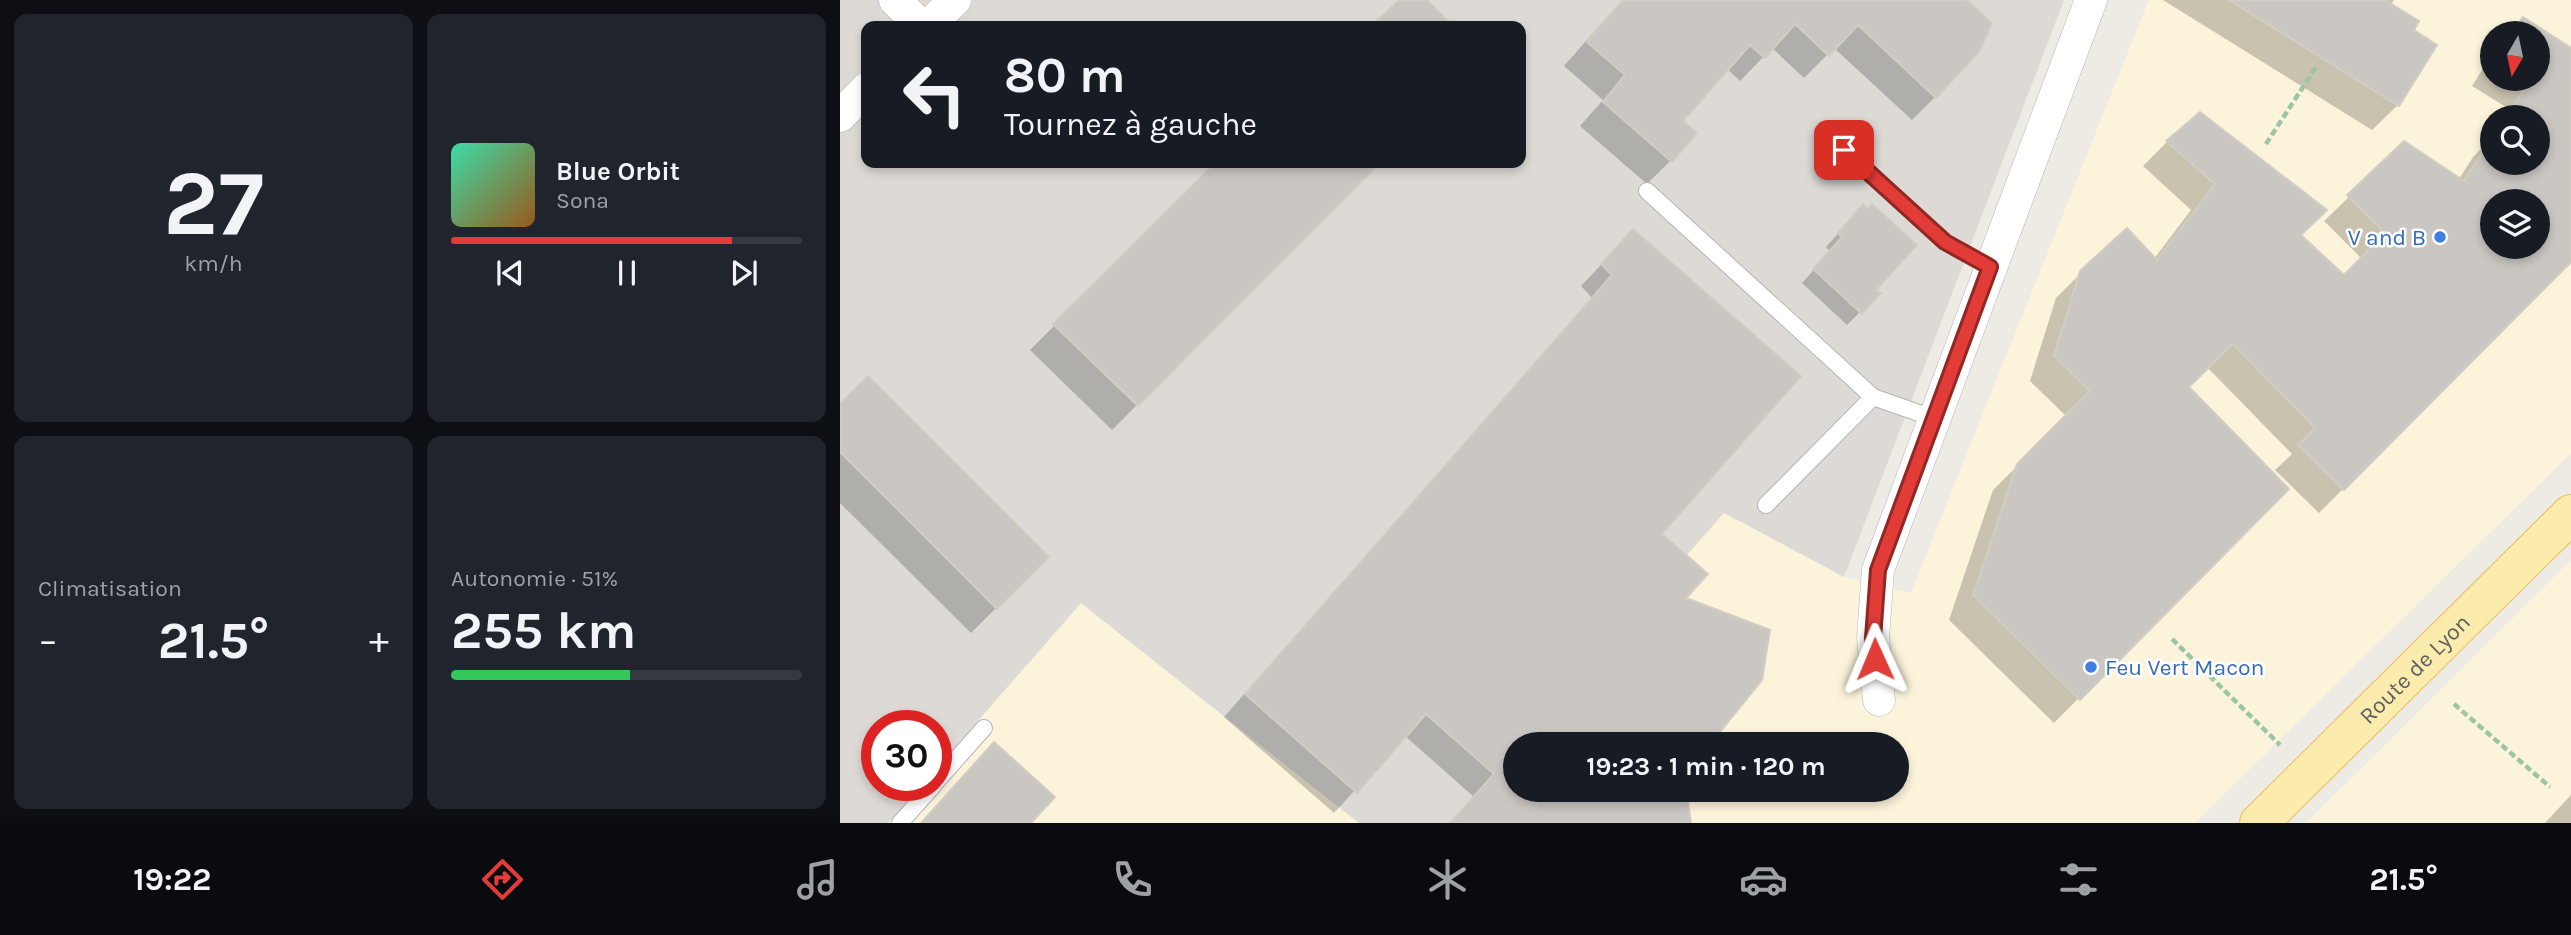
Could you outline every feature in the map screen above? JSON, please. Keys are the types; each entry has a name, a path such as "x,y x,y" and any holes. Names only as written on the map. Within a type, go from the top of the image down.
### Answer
{"main road":[{"name":"Route de Lyon","path":"2259,823 2571,514"}],"street":[{"path":"895,0 916,21"},
{"path":"933,21 955,0"},
{"path":"1879,700 1873,638 1878,570 2091,0"},
{"path":"840,116 861,94"}],"lane":[{"path":"1844,150 1945,242 1990,267"},
{"path":"1647,191 1873,397 1933,418"},
{"path":"1766,505 1873,397"},
{"path":"952,764 984,728"},
{"path":"900,823 920,801"}],"path":[{"path":"2266,144 2316,67"},
{"path":"2172,639 2280,745"},
{"path":"2454,704 2550,787"}],"shaded area":[{"path":"840,0 2064,0 1844,577 1724,513 1531,732 1503,732 1503,763 1450,823 1359,823 1081,603 952,751 952,710 861,710 861,801 908,801 888,823 840,823"},
{"path":"2149,0 2571,0 2571,453 2195,823 1450,823 1503,763 1503,802 1909,802 1909,732 1531,732 1724,512 1844,577 1911,593"},
{"path":"2571,560 2571,823 2306,823"},
{"path":"1081,603 1359,823 886,823 906,801 952,801 952,748"}],"building":[{"path":"1399,0 1427,0 1448,21 1377,21"},
{"path":"1623,0 1967,0 1992,23 1979,52 1936,98 1858,25 1829,56 1795,24 1765,58 1750,45 1683,121 1697,133 1672,162 1603,102 1625,75 1587,42"},
{"path":"2229,0 2385,0 2419,21 2414,30 2437,45 2399,106"},
{"path":"2550,34 2571,48 2571,262 2344,490 2298,445 2315,428 2233,344 2189,387 2289,489 2080,700 1973,595 2017,464 2090,391 2054,356 2080,271 2127,228 2157,260 2215,184 2166,141 2200,112 2327,210 2301,235 2344,275 2385,233 2347,195 2404,141 2464,181 2480,156 2480,175 2550,175 2550,105 2514,105 2523,91 2550,91"},
{"path":"1210,168 1375,168 1138,406 1053,324"},
{"path":"1863,204 1868,209 1872,204 1917,245 1876,290 1881,293 1862,314 1813,269 1842,237 1838,233"},
{"path":"1633,229 1801,376 1662,534 1708,574 1686,598 1770,630 1762,680 1720,732 1503,732 1503,802 1688,802 1691,823 1450,823 1494,774 1426,714 1357,793 1245,694 1612,275 1601,264"},
{"path":"868,376 1049,557 997,609 840,452 840,404"},
{"path":"994,742 1055,797 1031,823 921,823 941,801 952,801 952,789"}],"place":[{"name":"V and B","path":"2440,237"},
{"name":"Feu Vert Macon","path":"2091,667"}],"route":[{"path":"1844,150 1945,242 1990,267 1878,570 1873,638 1875,659"}]}
